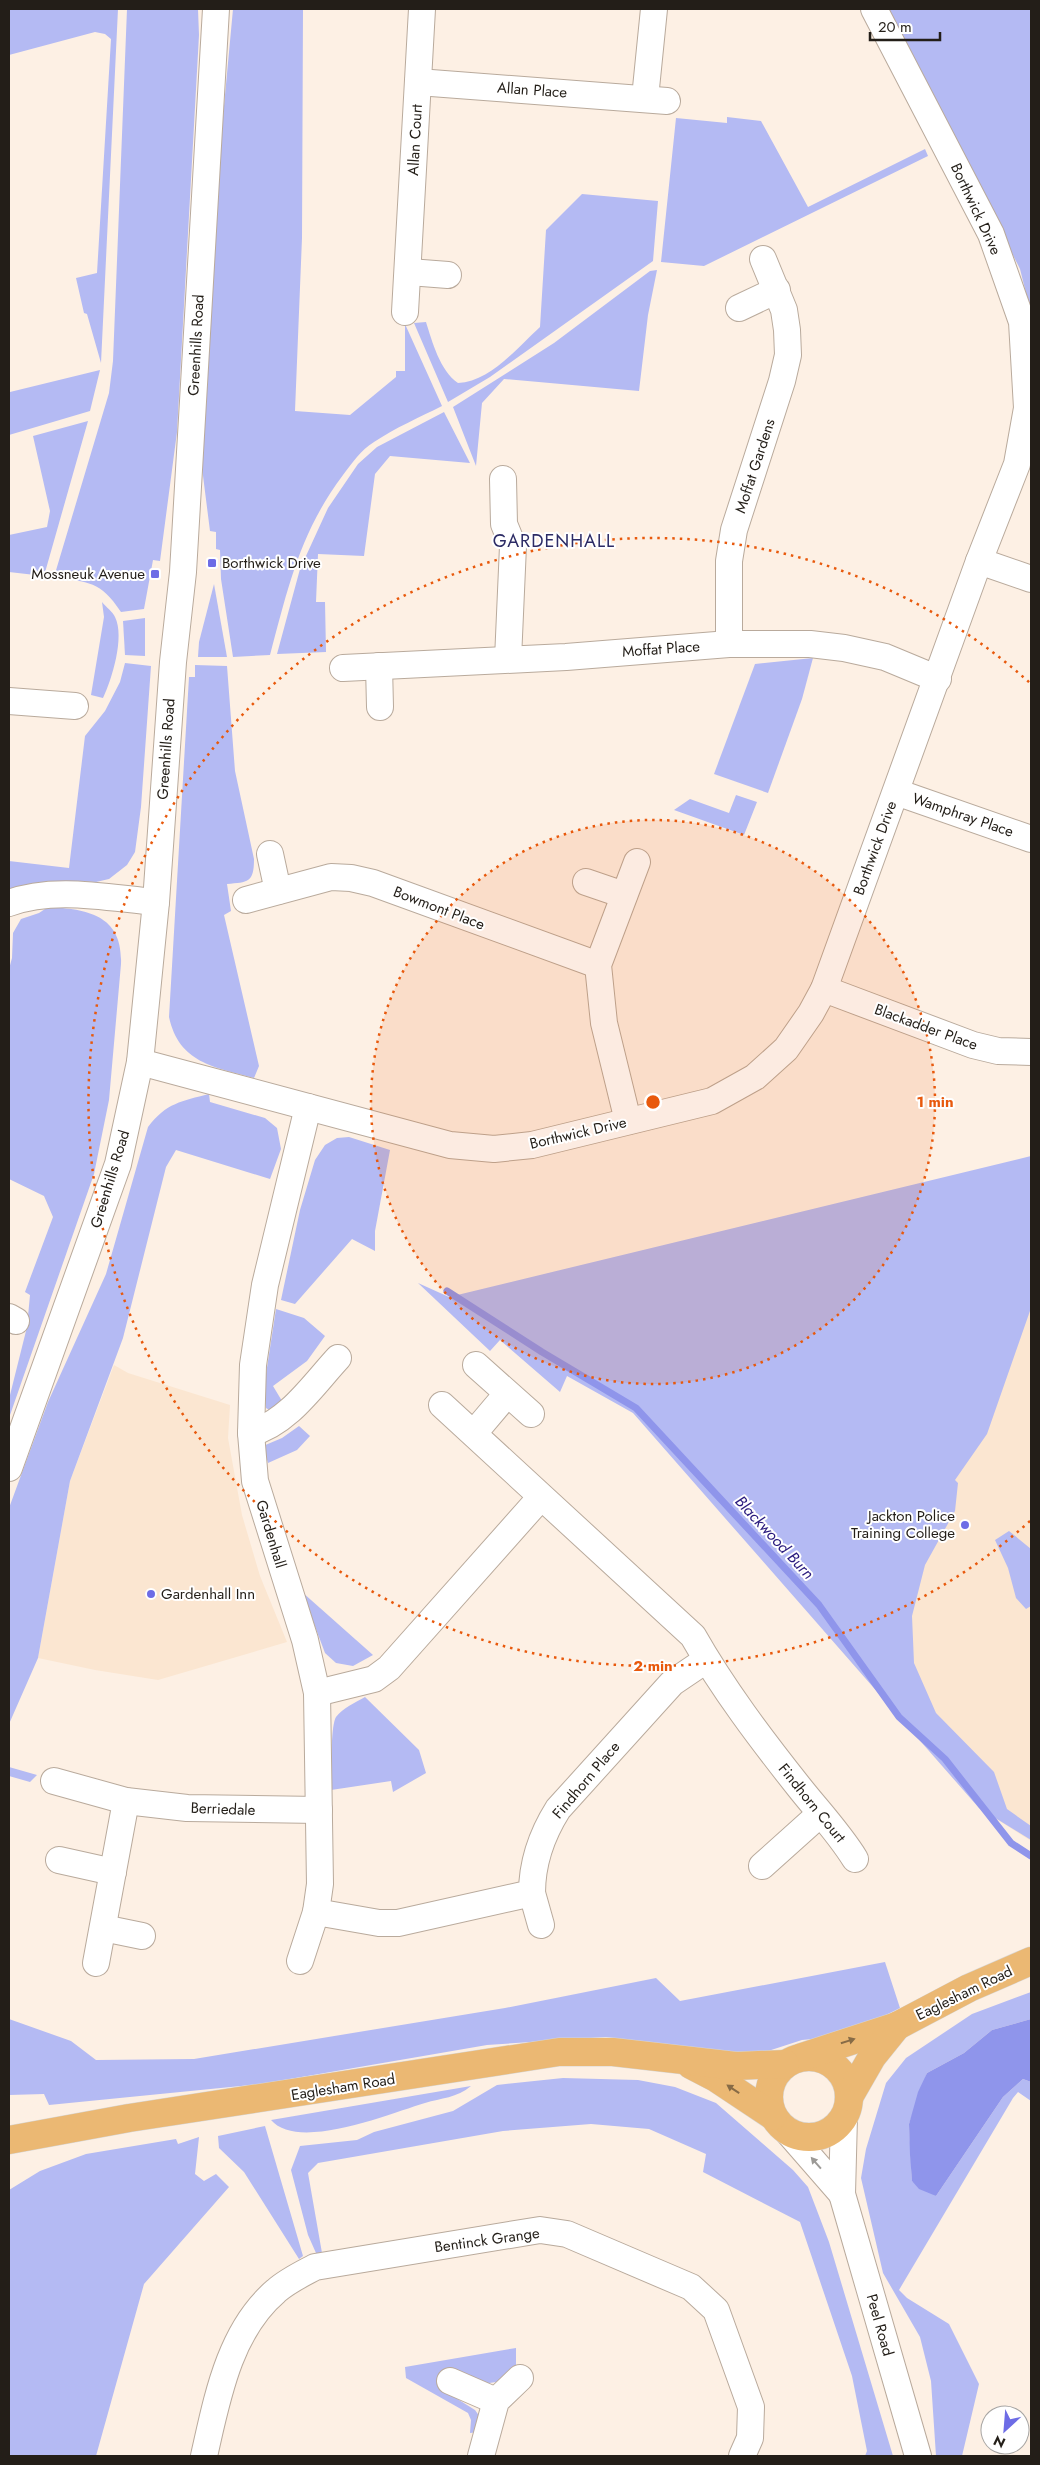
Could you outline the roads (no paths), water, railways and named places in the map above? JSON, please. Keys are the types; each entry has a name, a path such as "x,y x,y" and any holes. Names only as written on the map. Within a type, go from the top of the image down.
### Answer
{"main road":[{"name":"Eaglesham Road","path":"897,2026 969,1988 1031,1961"},
{"path":"781,2124 769,2106 770,2088 777,2072 794,2060 897,2026"},
{"path":"678,2059 716,2078 800,2136 819,2136 836,2127 872,2058 897,2026"},
{"name":"Eaglesham Road","path":"9,2140 129,2118 559,2052 613,2052 736,2066 794,2060"},
{"path":"794,2060 825,2060 835,2066 845,2080 847,2107"}],"street":[{"name":"Greenhills Road","path":"9,1468 118,1164 140,1062 156,902 173,653 183,572 216,9"},
{"name":"Allan Court","path":"405,312 409,272 422,9"},
{"name":"Allan Place","path":"418,82 656,100 654,9"},
{"name":"Borthwick Drive","path":"140,1062 450,1144 494,1149 532,1145 712,1101 755,1077 786,1049 811,1013 824,989 1019,454 1027,408 1022,322 991,234 874,9"},
{"name":"Moffat Gardens","path":"729,644 729,560 734,530 782,381 788,355 788,330 777,290 762,259"},
{"path":"409,272 448,275"},
{"path":"739,308 777,290"},
{"path":"503,479 504,524 513,546 508,659"},
{"path":"979,561 1031,579"},
{"name":"Moffat Place","path":"343,668 729,644 810,644 844,648 885,657 938,679"},
{"path":"379,666 380,707"},
{"path":"9,700 75,706"},
{"name":"Wamphray Place","path":"896,792 1031,839"},
{"path":"270,854 278,891"},
{"path":"628,1121 604,1023 598,965 637,862"},
{"name":"Bowmont Place","path":"246,900 331,877 351,878 373,884 598,965"},
{"path":"586,882 624,895"},
{"path":"9,903 33,896 58,894 156,902"},
{"name":"Blackadder Place","path":"824,989 973,1046 998,1051 1031,1052"},
{"name":"Gardenhall","path":"300,1961 316,1912 320,1884 317,1693 305,1640 255,1481 251,1433 253,1365 265,1285 308,1107"},
{"path":"251,1433 266,1429 280,1420 338,1358"},
{"path":"476,1365 531,1414"},
{"path":"474,1433 507,1394"},
{"path":"442,1405 693,1636 706,1660"},
{"path":"317,1693 374,1679 389,1668 540,1497"},
{"name":"Findhorn Court","path":"706,1660 767,1747 843,1840 855,1859"},
{"name":"Findhorn Place","path":"541,1925 532,1893 532,1876 536,1855 544,1831 558,1809 672,1683 706,1660"},
{"name":"Berriedale","path":"54,1781 126,1801 187,1808 319,1810"},
{"path":"96,1963 126,1801"},
{"path":"762,1866 820,1814"},
{"path":"59,1860 113,1872"},
{"path":"316,1912 378,1922 398,1923 532,1893"},
{"path":"103,1928 142,1936"},
{"path":"842,2194 847,2107"},
{"path":"781,2124 842,2194"},
{"name":"Peel Road","path":"842,2194 918,2456"},
{"name":"Bentinck Grange","path":"204,2456 222,2382 238,2341 250,2320 264,2303 288,2281 315,2267 540,2230 567,2234 691,2287 716,2310 751,2407 750,2438 742,2456"},
{"path":"481,2456 496,2401 520,2378"},
{"path":"450,2381 496,2401"}],"waterway":[{"name":"Blackwood Burn","path":"447,1291 542,1352 636,1408 819,1605 899,1717 945,1759 1011,1843 1031,1856"}],"place":[{"name":"Borthwick Drive","path":"212,563"},
{"name":"Mossneuk Avenue","path":"155,574"},
{"name":"Jackton Police Training College","path":"965,1525"},
{"name":"Gardenhall Inn","path":"151,1594"}],"district":[{"name":"GARDENHALL","path":"554,541"}]}
